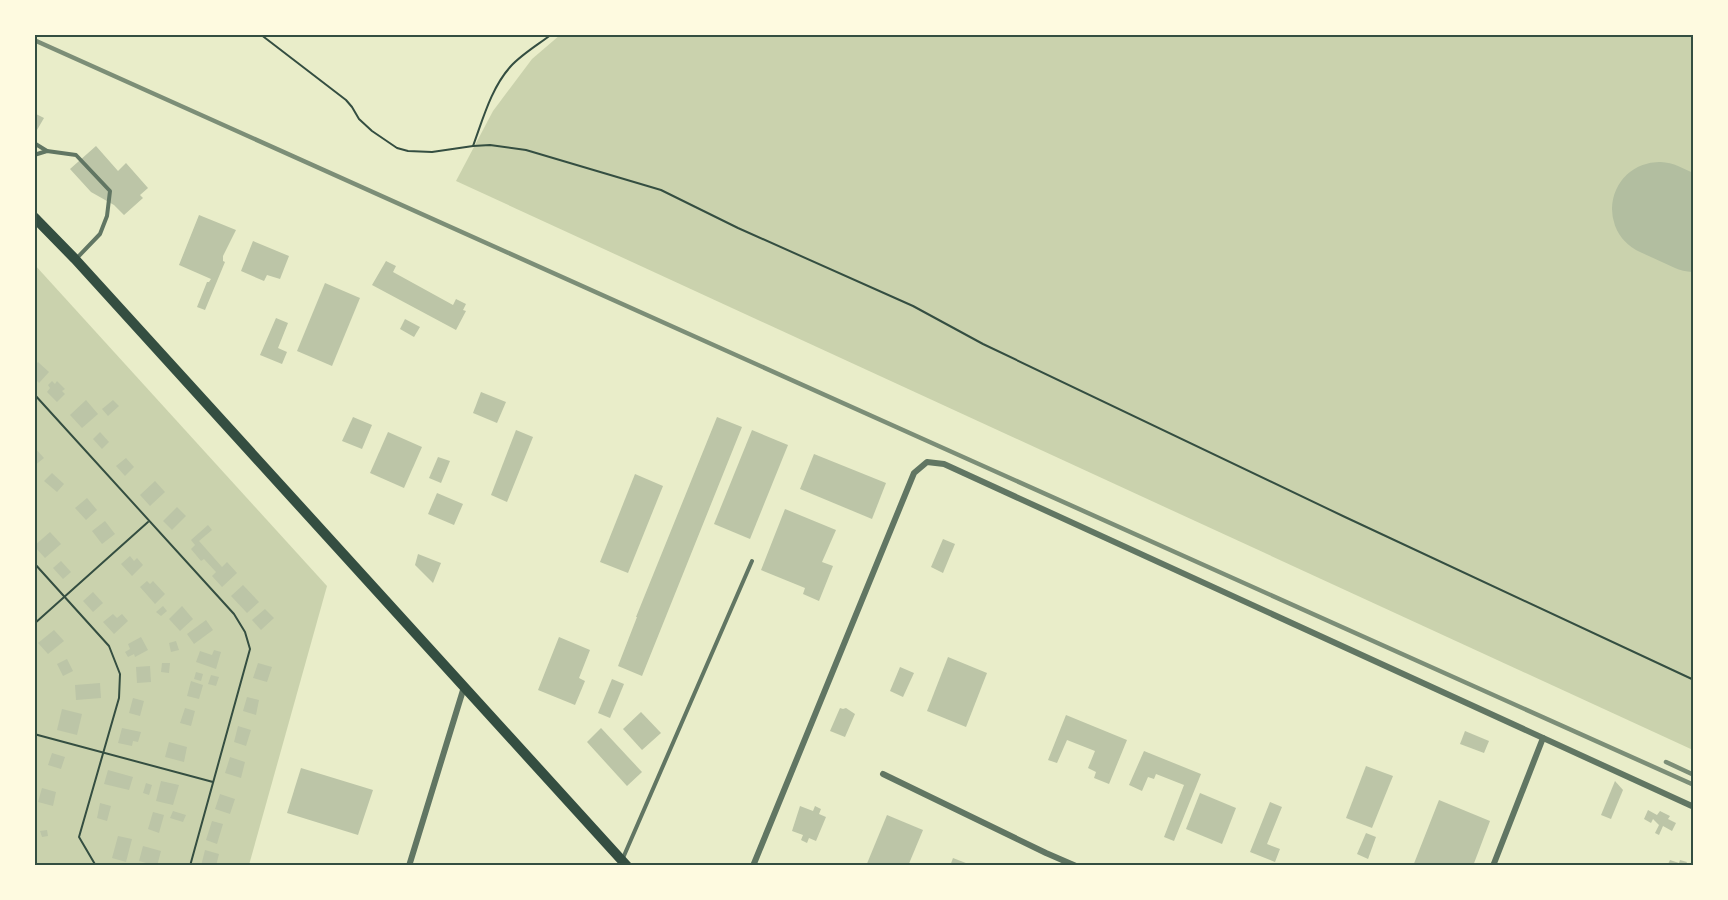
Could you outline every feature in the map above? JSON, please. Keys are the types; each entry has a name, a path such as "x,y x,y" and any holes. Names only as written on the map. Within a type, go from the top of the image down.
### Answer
{"main road":[{"path":"34,217 75,259 625,862"}],"street":[{"path":"753,866 914,473 927,462 944,464 1694,807"},
{"path":"409,866 464,687"},
{"path":"1492,866 1543,738"},
{"path":"883,774 1076,866"}],"lane":[{"path":"34,142 47,151"},
{"path":"34,155 47,151 76,155 110,191 107,216 100,234 75,259"},
{"path":"625,862 752,561"}],"path":[{"path":"260,34 346,100 358,119 372,132 397,148 432,152 490,145 526,150 661,190 738,228 913,306 994,349 1345,517 1694,680"},
{"path":"473,146 492,94 501,78 512,64 552,34"},
{"path":"34,394 234,614 245,632 250,649 190,866"},
{"path":"34,624 149,521"},
{"path":"34,563 110,646 120,674 119,698 79,837 96,866"},
{"path":"34,734 213,782"}],"green space":[{"path":"560,35 1693,35 1693,750 456,181 493,111 532,59"},
{"path":"34,264 327,586 249,865 35,865"}],"building":[{"path":"34,113 44,118 37,130 34,128"},
{"path":"96,146 118,171 126,163 148,188 140,195 143,198 124,215 114,205 91,192 70,169"},
{"path":"199,215 236,230 223,256 225,262 205,310 197,307 207,282 211,279 179,265"},
{"path":"253,241 289,256 280,279 267,275 264,281 241,271"},
{"path":"386,261 396,266 393,272 453,305 456,299 466,304 463,310 466,311 456,330 372,285"},
{"path":"325,283 360,298 332,366 297,351"},
{"path":"276,318 288,323 278,348 287,352 282,364 260,355"},
{"path":"405,319 420,327 414,337 400,329"},
{"path":"38,362 49,372 39,383 34,378 34,366"},
{"path":"52,381 55,384 57,381 65,389 62,391 65,394 57,402 47,392 50,388 48,385"},
{"path":"481,392 506,402 497,423 473,413"},
{"path":"86,400 98,414 82,428 70,415"},
{"path":"113,400 119,406 108,416 102,409"},
{"path":"353,417 372,425 362,449 342,441"},
{"path":"717,417 742,427 642,676 618,666"},
{"path":"516,430 533,437 507,502 491,495"},
{"path":"752,430 788,445 750,539 714,524"},
{"path":"100,432 109,442 102,449 93,439"},
{"path":"388,432 422,447 404,488 370,473"},
{"path":"34,447 44,458 34,466"},
{"path":"814,454 886,483 872,519 800,489"},
{"path":"438,457 450,461 441,483 429,478"},
{"path":"126,458 134,467 125,476 116,466"},
{"path":"52,473 64,484 57,492 44,481"},
{"path":"635,474 663,486 628,573 600,562"},
{"path":"155,481 165,492 150,506 140,495"},
{"path":"437,493 463,504 454,525 428,514"},
{"path":"87,498 97,510 86,520 75,508"},
{"path":"177,507 186,516 172,530 163,521"},
{"path":"785,509 836,530 822,562 833,566 819,601 803,594 805,588 761,570"},
{"path":"105,521 115,534 102,544 92,531"},
{"path":"208,525 212,530 199,541 222,567 227,562 237,573 222,587 212,576 216,572 204,559 201,561 191,549 195,545 191,540"},
{"path":"50,532 61,544 45,558 34,546"},
{"path":"943,539 955,544 943,573 931,567"},
{"path":"418,554 441,563 433,583 415,565"},
{"path":"130,556 134,561 137,558 143,565 132,576 121,564"},
{"path":"61,561 71,572 63,579 53,568"},
{"path":"147,581 150,584 153,581 165,594 155,604 140,587"},
{"path":"243,585 259,602 247,613 231,596"},
{"path":"93,592 103,603 93,612 83,601"},
{"path":"163,606 167,611 161,616 156,612"},
{"path":"182,606 193,619 180,631 169,619"},
{"path":"265,609 274,618 261,630 252,620"},
{"path":"113,614 117,618 122,614 128,621 114,634 103,622"},
{"path":"206,620 213,630 194,644 187,634"},
{"path":"54,630 64,641 48,654 38,643"},
{"path":"141,637 148,650 135,657 134,654 128,657 125,652 130,649 128,644"},
{"path":"559,637 590,650 579,678 585,681 575,705 538,690"},
{"path":"176,641 179,650 171,652 169,643"},
{"path":"214,650 221,652 216,669 196,662 200,651 212,655"},
{"path":"948,657 987,673 966,727 927,711"},
{"path":"67,659 73,671 63,676 57,664"},
{"path":"162,663 170,663 169,673 161,672"},
{"path":"258,663 272,667 267,682 253,678"},
{"path":"150,666 151,682 137,683 136,667"},
{"path":"900,667 914,673 903,697 890,691"},
{"path":"196,672 203,674 201,681 194,679"},
{"path":"211,675 219,677 216,686 208,684"},
{"path":"612,679 624,684 610,718 598,713"},
{"path":"191,681 203,685 199,699 187,696"},
{"path":"100,683 101,698 76,700 75,685"},
{"path":"247,697 259,700 256,715 243,711"},
{"path":"133,698 144,701 140,716 129,713"},
{"path":"185,708 195,711 191,726 180,723"},
{"path":"840,708 846,708 855,714 845,737 830,731"},
{"path":"62,709 82,714 77,735 57,730"},
{"path":"641,712 661,733 642,750 623,729"},
{"path":"1066,715 1127,740 1109,784 1094,778 1096,772 1088,768 1095,751 1067,740 1057,763 1048,760"},
{"path":"238,726 251,730 246,746 234,742"},
{"path":"122,728 141,732 138,742 133,741 132,746 118,743"},
{"path":"601,728 642,772 627,786 587,742"},
{"path":"1465,731 1489,741 1484,753 1460,744"},
{"path":"169,742 187,747 184,762 165,757"},
{"path":"1144,751 1201,774 1174,841 1164,837 1184,785 1156,774 1154,779 1148,777 1142,791 1129,785"},
{"path":"52,753 65,757 61,769 48,765"},
{"path":"230,757 245,762 241,778 225,773"},
{"path":"1366,766 1393,776 1372,828 1346,818"},
{"path":"301,768 373,790 358,835 287,813"},
{"path":"108,770 133,777 129,790 104,784"},
{"path":"161,781 179,785 173,805 156,801"},
{"path":"1615,781 1623,790 1611,819 1601,815"},
{"path":"146,783 152,785 149,795 143,793"},
{"path":"42,788 56,792 53,806 38,802"},
{"path":"1200,793 1236,808 1222,844 1186,829"},
{"path":"220,794 235,799 230,814 215,809"},
{"path":"1439,800 1490,821 1473,866 1413,866"},
{"path":"1270,802 1282,807 1267,844 1280,849 1275,862 1250,852"},
{"path":"100,803 111,806 107,821 97,818"},
{"path":"800,806 813,811 815,806 821,809 819,814 826,817 816,841 809,838 807,843 801,840 803,835 792,831"},
{"path":"1648,810 1657,815 1660,811 1670,816 1668,819 1676,823 1672,831 1663,826 1659,835 1655,833 1659,825 1653,819 1651,823 1644,819"},
{"path":"173,811 186,815 183,822 170,818"},
{"path":"153,812 164,815 159,833 148,829"},
{"path":"887,815 923,830 908,866 866,866"},
{"path":"212,821 223,824 217,844 206,840"},
{"path":"47,830 48,836 42,837 40,831"},
{"path":"1366,833 1376,837 1368,859 1357,854"},
{"path":"118,836 132,839 126,862 112,858"},
{"path":"143,846 161,851 157,866 139,861"},
{"path":"205,850 219,854 216,866 201,866"},
{"path":"953,858 971,865 971,866 950,866"},
{"path":"1670,860 1679,863 1680,860 1687,862 1685,866 1667,866"}],"runway":[{"path":"1659,209 1694,225"}],"railway":[{"path":"34,40 1694,785"},
{"path":"1666,762 1694,775"}]}
